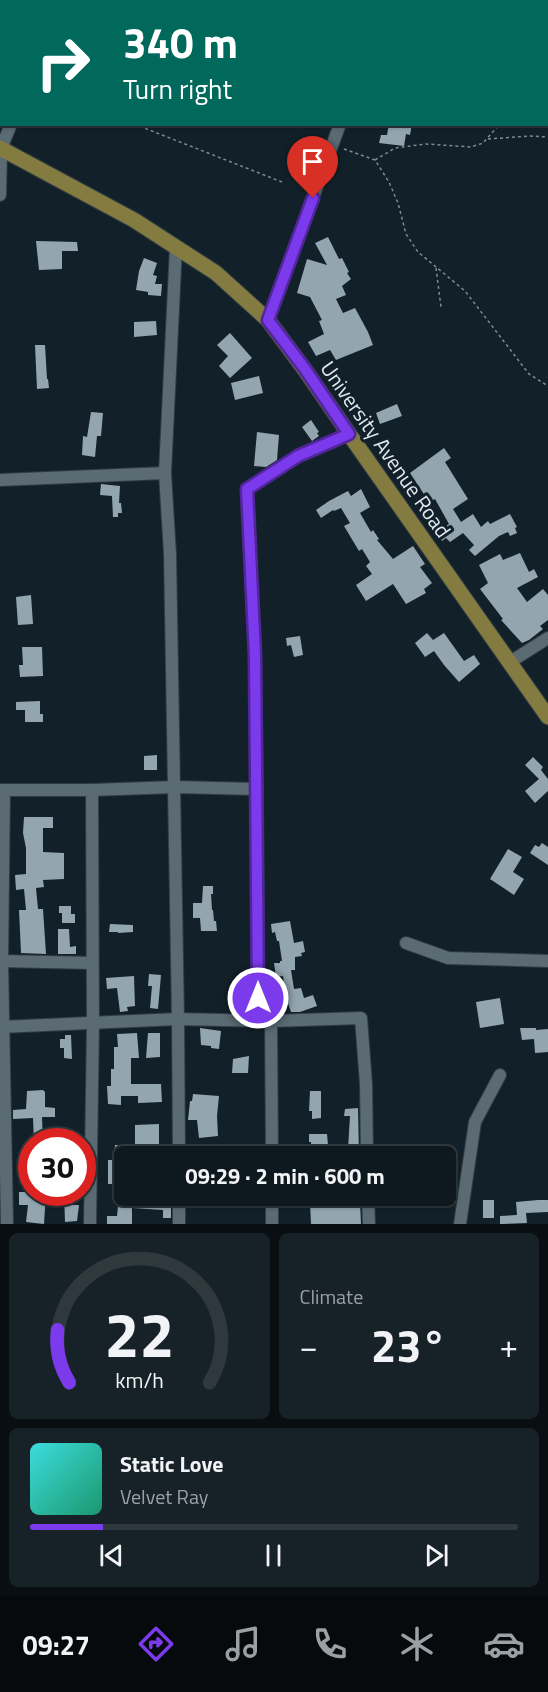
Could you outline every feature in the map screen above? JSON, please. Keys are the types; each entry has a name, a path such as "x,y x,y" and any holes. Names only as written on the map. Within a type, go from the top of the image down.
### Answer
{"main road":[{"name":"University Avenue Road","path":"1,148 134,220 176,247 216,273 268,320 305,369 548,717"}],"street":[{"path":"0,195 1,148 10,126"},
{"path":"268,320 339,126"},
{"path":"176,247 165,473 170,554 175,786 179,1146"},
{"path":"258,1021 255,656 247,489 298,456 349,434"},
{"path":"0,480 165,473"},
{"path":"510,662 548,638"},
{"path":"7,1224 2,1027 2,791 175,786 257,789"},
{"path":"90,1224 93,1023 92,790"},
{"path":"406,943 448,958 548,961"},
{"path":"2,961 93,963"},
{"path":"2,1027 178,1019 271,1021 361,1018 366,1084 367,1146"},
{"path":"271,1021 272,1146"},
{"path":"460,1224 475,1122 500,1075"},
{"path":"179,1206 179,1224"},
{"path":"272,1206 272,1224"},
{"path":"368,1206 369,1224"}],"path":[{"path":"139,126 282,182"},
{"path":"375,160 395,148 426,144 471,147 483,143 498,126"},
{"path":"487,139 548,137"},
{"path":"331,147 345,149 375,160 389,182 398,203 406,234 418,252 465,291 530,374 548,386"},
{"path":"435,267 441,307"}],"building":[{"path":"389,126 412,126 410,135 406,134 404,146 379,143 381,135 387,135"},
{"path":"328,237 339,259 342,258 351,279 342,286 346,295 336,299 343,313 355,308 373,345 336,360 330,350 316,356 308,342 324,334 319,321 322,320 310,297 297,293 307,259 327,265 315,243"},
{"path":"36,241 77,242 78,251 62,251 62,269 39,270"},
{"path":"144,258 157,263 153,275 157,276 155,284 162,284 161,296 148,295 148,292 136,290"},
{"path":"156,321 157,335 134,337 134,322"},
{"path":"230,333 252,358 230,378 219,366 228,356 217,345"},
{"path":"35,345 45,345 49,388 37,389"},
{"path":"259,376 263,393 235,400 231,383"},
{"path":"397,404 402,416 380,424 376,413"},
{"path":"91,412 103,413 101,436 97,436 95,457 82,455 83,436 87,437"},
{"path":"311,420 319,432 317,433 319,436 312,441 302,427"},
{"path":"257,432 279,435 277,460 266,467 254,466"},
{"path":"444,448 451,458 445,462 468,499 453,509 461,522 473,514 481,527 488,521 490,524 510,514 517,527 515,528 517,533 510,536 508,532 499,536 475,556 469,550 474,545 463,533 450,542 446,538 442,541 436,533 449,524 435,499 429,502 410,473"},
{"path":"101,484 120,486 119,503 121,503 122,513 118,513 118,517 113,517 112,496 100,495"},
{"path":"361,489 370,507 360,513 371,532 373,530 379,539 377,540 393,559 413,546 425,564 420,567 432,583 424,589 426,593 406,604 393,584 366,601 356,585 372,574 366,566 370,562 362,549 359,551 344,526 350,523 341,508 321,518 316,510 348,491 351,496"},
{"path":"520,553 529,572 534,569 538,577 517,588 527,602 543,589 548,595 548,620 540,626 543,629 522,643 501,620 503,619 480,589 488,583 479,565 500,554 503,560"},
{"path":"31,595 33,624 18,625 16,597"},
{"path":"427,633 433,640 444,633 464,661 474,655 480,664 459,682 434,651 425,657 415,643"},
{"path":"300,636 303,655 294,657 291,645 287,646 286,638"},
{"path":"22,647 42,647 43,676 20,677 19,665 23,665"},
{"path":"40,701 40,714 43,714 43,722 25,722 25,710 16,710 16,702"},
{"path":"157,755 157,770 144,770 144,756"},
{"path":"533,757 543,767 541,770 548,779 548,791 535,803 525,791 539,779 525,765"},
{"path":"24,817 53,817 53,828 43,828 43,852 64,853 64,879 43,880 44,887 36,888 38,909 43,909 46,954 21,953 19,910 26,910 24,889 16,890 15,875 26,874"},
{"path":"542,843 548,847 548,865 530,853 535,845 539,847"},
{"path":"508,849 522,857 513,872 524,879 514,895 490,879"},
{"path":"203,886 213,886 212,910 217,931 201,931 200,918 193,918 193,903 202,903"},
{"path":"59,906 71,906 71,914 75,914 75,923 62,923"},
{"path":"290,921 294,943 303,941 305,952 301,953 302,956 295,957 295,970 291,970 294,989 301,988 304,998 313,995 317,1006 300,1012 291,1012 287,1000 278,1003 275,995 285,992 283,976 276,977 274,963 282,961 279,941 277,941 275,932 272,933 271,924"},
{"path":"110,924 133,925 133,932 109,932"},
{"path":"58,929 69,929 70,947 76,946 76,954 58,954"},
{"path":"149,974 161,975 158,1009 150,1008 152,986 148,986"},
{"path":"134,976 135,1006 127,1007 128,1011 120,1012 117,988 107,989 106,978"},
{"path":"500,998 504,1024 480,1028 476,1002"},
{"path":"200,1028 221,1031 219,1049 201,1045"},
{"path":"520,1028 548,1029 548,1052 535,1053 534,1039 522,1040"},
{"path":"137,1033 139,1058 131,1058 131,1084 161,1084 162,1102 138,1103 138,1096 121,1096 121,1105 108,1104 107,1086 111,1086 114,1047 118,1047 117,1034"},
{"path":"148,1033 160,1033 160,1057 146,1058"},
{"path":"65,1035 71,1035 72,1059 64,1058 64,1048 60,1048 60,1039 65,1039"},
{"path":"249,1056 248,1073 232,1073 233,1059"},
{"path":"43,1090 45,1107 55,1108 55,1117 42,1117 42,1128 33,1128 33,1118 13,1119 13,1110 26,1109 27,1091"},
{"path":"310,1091 321,1091 321,1118 312,1119 312,1111 309,1111"},
{"path":"193,1094 219,1096 218,1136 199,1138 197,1120 188,1120"},
{"path":"358,1108 359,1146 348,1146 350,1116 344,1116 345,1109"},
{"path":"159,1124 159,1146 115,1146 135,1145 135,1125"},
{"path":"309,1134 327,1134 328,1146 311,1146"},
{"path":"108,1160 114,1160 114,1184 108,1184"},
{"path":"483,1200 494,1200 494,1218 483,1218"},
{"path":"548,1200 548,1212 526,1213 527,1223 500,1224 500,1216 517,1215 516,1202"},
{"path":"28,1206 45,1206 44,1224 26,1222"},
{"path":"64,1206 79,1206 77,1221 65,1222"},
{"path":"118,1206 167,1206 167,1208 171,1208 171,1218 163,1218 163,1210 132,1208 132,1224 107,1224 107,1216 117,1216"},
{"path":"310,1206 360,1206 361,1224 311,1224"}],"route":[{"path":"258,998 255,656 247,489 298,456 349,434 268,320 313,198"}]}
